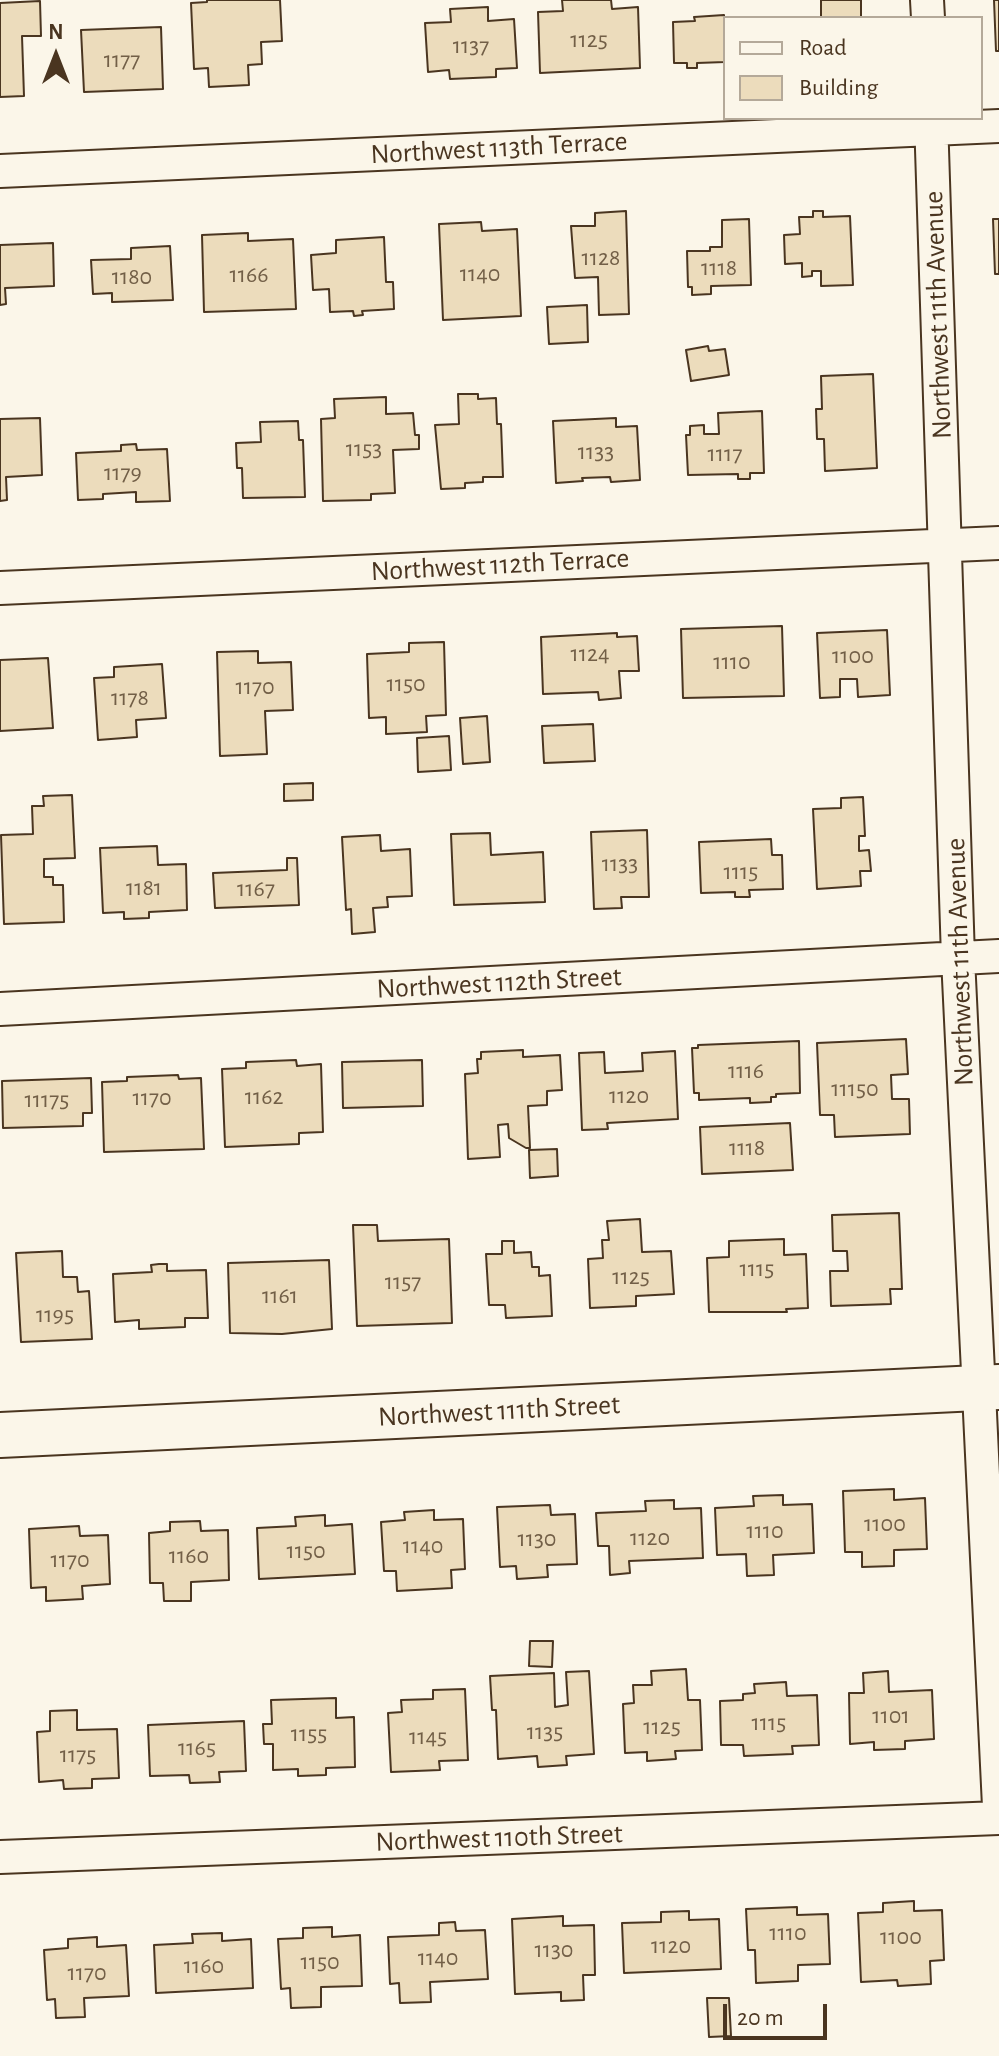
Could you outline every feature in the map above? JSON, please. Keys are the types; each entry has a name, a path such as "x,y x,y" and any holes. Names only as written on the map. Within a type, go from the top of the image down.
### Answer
{"street":[{"name":"Northwest 113th Terrace","path":"0,171 932,124 999,126"},
{"name":"Northwest 11th Avenue","path":"932,124 958,958 989,1387 999,1806"},
{"name":"Northwest 112th Terrace","path":"0,588 999,543"},
{"name":"Northwest 112th Street","path":"0,1009 999,956"},
{"name":"Northwest 111th Street","path":"0,1435 989,1387"},
{"name":"Northwest 110th Street","path":"0,1857 999,1818"}],"building":[{"path":"207,0 280,0 282,41 261,42 262,64 248,65 249,85 209,87 208,68 194,69 191,3"},
{"path":"562,0 611,0 612,9 638,7 640,68 540,73 538,12 563,11"},
{"path":"821,0 861,0 861,16 821,16"},
{"path":"994,0 999,0 999,51 996,51"},
{"path":"40,1 41,36 22,36 24,96 0,97 0,3"},
{"path":"488,7 488,21 514,19 517,68 496,69 496,77 450,79 449,70 428,72 425,23 451,22 450,9"},
{"path":"724,15 723,62 697,63 697,68 687,68 687,63 674,63 673,22 695,21 694,17"},
{"path":"161,27 163,89 84,92 81,30"},
{"path":"626,211 629,314 599,315 598,277 575,278 571,226 595,226 595,213"},
{"path":"813,211 823,211 823,217 850,216 853,285 821,286 821,271 812,271 812,276 802,277 802,263 785,264 784,235 800,234 799,217 813,217"},
{"path":"749,219 751,285 711,286 711,294 692,295 692,287 688,287 687,251 710,251 710,247 722,247 722,220"},
{"path":"993,219 999,219 999,274 995,274"},
{"path":"481,222 482,231 517,229 521,316 443,320 439,224"},
{"path":"248,233 248,241 293,239 296,309 204,312 202,235"},
{"path":"384,237 386,282 393,282 394,309 362,311 363,315 354,316 353,311 330,312 329,289 313,290 311,255 336,253 336,240"},
{"path":"53,243 54,286 5,288 6,304 0,305 0,245"},
{"path":"170,246 173,300 112,302 112,293 93,294 91,260 131,259 131,248"},
{"path":"587,305 588,342 549,344 547,307"},
{"path":"708,346 709,351 725,349 729,375 691,381 686,350"},
{"path":"873,374 877,468 825,471 824,439 817,439 816,409 822,409 821,376"},
{"path":"458,394 478,394 478,399 496,398 497,424 501,424 503,477 483,477 483,482 465,483 465,488 441,489 435,425 459,424"},
{"path":"386,397 386,414 413,413 415,435 419,435 419,449 393,450 395,493 371,494 371,500 323,501 321,419 335,418 334,399"},
{"path":"762,411 764,473 750,473 750,479 738,479 738,474 688,475 686,435 690,435 690,426 704,425 704,434 719,434 718,413"},
{"path":"40,418 42,475 6,477 7,500 0,501 0,419"},
{"path":"616,418 616,427 637,426 640,480 611,482 610,477 582,478 583,481 556,483 553,421"},
{"path":"298,421 299,440 303,440 305,497 243,498 242,468 237,468 236,443 261,442 260,422"},
{"path":"136,444 137,450 167,449 170,501 136,502 136,492 103,494 103,499 78,500 76,453 121,451 121,445"},
{"path":"782,626 784,696 683,698 681,629"},
{"path":"887,630 890,695 858,697 857,679 840,679 840,697 820,698 817,633"},
{"path":"617,633 617,637 637,636 639,671 619,671 621,698 599,700 598,692 543,694 541,637"},
{"path":"444,642 446,715 426,716 427,732 386,734 386,717 369,718 367,654 409,652 409,643"},
{"path":"258,651 258,663 291,662 293,710 265,711 267,754 220,756 217,652"},
{"path":"48,658 53,728 0,731 0,660"},
{"path":"162,664 166,718 136,720 137,737 98,740 94,678 114,677 114,667"},
{"path":"487,716 490,762 463,764 460,718"},
{"path":"593,724 595,761 544,763 542,726"},
{"path":"449,736 451,770 418,772 417,738"},
{"path":"313,783 313,800 284,801 284,784"},
{"path":"72,795 75,858 44,859 44,877 53,877 53,885 63,885 64,922 4,924 1,835 33,834 32,806 44,806 43,796"},
{"path":"863,797 865,836 859,836 859,851 869,850 871,871 860,871 861,886 817,889 813,809 841,808 841,798"},
{"path":"647,830 649,897 621,897 622,908 594,909 591,832"},
{"path":"490,833 491,855 543,852 545,902 454,905 451,834"},
{"path":"380,835 381,851 410,849 412,896 387,897 388,907 373,908 375,932 352,934 351,909 346,910 342,837"},
{"path":"771,839 772,855 782,855 783,889 749,890 750,897 735,897 735,892 701,893 699,842"},
{"path":"157,846 158,865 186,864 187,910 149,912 149,918 124,919 124,912 103,913 100,848"},
{"path":"287,858 297,858 299,905 215,908 213,873 287,870"},
{"path":"906,1039 908,1074 891,1075 892,1099 909,1099 910,1134 835,1137 834,1115 820,1115 817,1043"},
{"path":"799,1041 800,1093 776,1094 776,1097 771,1097 771,1102 750,1103 750,1098 699,1100 699,1093 694,1093 692,1048 698,1048 698,1045"},
{"path":"523,1050 523,1057 560,1055 562,1090 547,1091 547,1105 528,1106 530,1148 509,1138 508,1124 498,1125 500,1157 468,1159 465,1074 478,1073 477,1059 481,1059 481,1052"},
{"path":"675,1051 678,1119 607,1123 608,1129 582,1130 579,1053 604,1052 605,1073 643,1071 642,1053"},
{"path":"296,1060 297,1066 321,1064 323,1132 299,1133 299,1144 225,1147 222,1069 246,1068 246,1062"},
{"path":"422,1060 423,1106 343,1108 342,1062"},
{"path":"178,1075 179,1079 201,1078 204,1149 104,1152 102,1082 127,1081 127,1077"},
{"path":"91,1078 92,1113 83,1113 83,1126 3,1128 2,1081"},
{"path":"790,1123 793,1170 702,1174 700,1127"},
{"path":"557,1149 558,1176 530,1178 529,1150"},
{"path":"899,1213 902,1289 890,1289 891,1304 831,1306 830,1271 848,1271 847,1251 833,1251 832,1215"},
{"path":"640,1219 642,1252 671,1251 674,1294 636,1296 636,1306 590,1308 588,1259 603,1258 602,1240 609,1240 607,1221"},
{"path":"353,1225 377,1225 378,1241 449,1239 452,1323 357,1326"},
{"path":"784,1239 784,1255 806,1254 808,1308 786,1309 787,1312 709,1312 707,1258 729,1257 729,1241"},
{"path":"502,1241 514,1241 514,1253 531,1252 532,1267 539,1267 539,1276 550,1275 552,1316 506,1318 505,1305 489,1305 486,1254 502,1254"},
{"path":"62,1251 63,1277 77,1277 78,1292 89,1291 92,1339 21,1342 16,1253"},
{"path":"329,1260 332,1329 282,1334 230,1333 228,1263"},
{"path":"167,1264 167,1271 206,1270 208,1318 185,1318 185,1327 139,1329 139,1320 115,1322 113,1274 152,1272 151,1265"},
{"path":"894,1489 894,1500 925,1498 927,1549 894,1550 894,1566 862,1567 862,1552 845,1552 843,1491"},
{"path":"783,1495 783,1505 812,1504 814,1553 773,1555 774,1575 747,1576 746,1554 717,1555 715,1508 754,1506 753,1496"},
{"path":"674,1500 674,1509 701,1508 703,1558 629,1561 630,1573 610,1575 609,1546 598,1546 596,1513 646,1511 645,1501"},
{"path":"550,1505 551,1515 575,1514 577,1564 547,1565 548,1577 517,1579 516,1566 500,1567 497,1507"},
{"path":"434,1510 434,1520 463,1519 465,1569 451,1570 452,1588 397,1591 396,1571 384,1571 381,1522 405,1520 404,1512"},
{"path":"325,1515 325,1526 352,1524 355,1574 259,1579 257,1528 296,1526 295,1517"},
{"path":"200,1521 201,1531 228,1530 229,1580 191,1582 191,1601 164,1601 163,1583 150,1583 149,1533 170,1531 170,1522"},
{"path":"79,1526 80,1536 108,1535 110,1584 82,1586 83,1599 46,1601 46,1587 31,1588 29,1529"},
{"path":"530,1641 553,1641 552,1667 529,1666"},
{"path":"686,1669 688,1700 700,1700 702,1750 675,1751 676,1759 647,1761 647,1752 625,1753 623,1704 634,1703 633,1685 652,1685 651,1671"},
{"path":"589,1671 594,1754 566,1756 567,1765 538,1767 537,1756 498,1759 496,1710 492,1710 490,1676 554,1673 555,1707 568,1705 566,1672"},
{"path":"888,1671 889,1692 932,1690 934,1739 905,1741 905,1749 874,1750 874,1742 850,1744 849,1693 864,1693 863,1673"},
{"path":"786,1682 787,1696 817,1695 819,1745 792,1746 793,1754 744,1756 743,1745 721,1745 720,1701 743,1700 743,1694 755,1693 754,1684"},
{"path":"465,1689 468,1760 439,1761 440,1770 391,1772 388,1713 402,1712 401,1700 433,1699 433,1690"},
{"path":"336,1698 336,1718 354,1717 355,1767 326,1768 326,1775 298,1776 298,1769 273,1770 273,1744 264,1744 263,1724 272,1724 271,1700"},
{"path":"77,1710 77,1730 117,1729 119,1778 92,1779 92,1788 64,1789 63,1780 39,1782 37,1732 50,1731 50,1711"},
{"path":"244,1721 246,1771 219,1772 220,1782 190,1783 189,1775 150,1776 148,1725"},
{"path":"914,1901 914,1911 942,1910 944,1960 930,1961 931,1984 898,1986 897,1980 861,1982 858,1913 883,1912 883,1903"},
{"path":"797,1907 797,1915 828,1914 830,1964 798,1965 798,1981 756,1983 755,1950 748,1950 746,1909"},
{"path":"689,1911 689,1920 719,1919 721,1969 624,1973 622,1923 661,1922 661,1912"},
{"path":"563,1916 563,1926 594,1925 595,1975 583,1975 584,2000 561,2001 561,1992 515,1994 512,1919"},
{"path":"455,1922 456,1931 485,1930 488,1979 430,1982 431,2002 400,2003 399,1983 390,1984 388,1937 439,1935 439,1923"},
{"path":"332,1927 332,1937 360,1935 362,1986 321,1987 321,2007 291,2008 290,1988 281,1989 278,1939 303,1938 303,1928"},
{"path":"222,1933 222,1941 251,1939 253,1988 156,1993 154,1945 193,1943 192,1934"},
{"path":"97,1937 97,1947 126,1945 129,1996 84,1998 85,2017 56,2018 55,1999 47,2000 44,1950 68,1948 68,1939"},
{"path":"707,1998 729,1998 731,2036 709,2037"}]}
